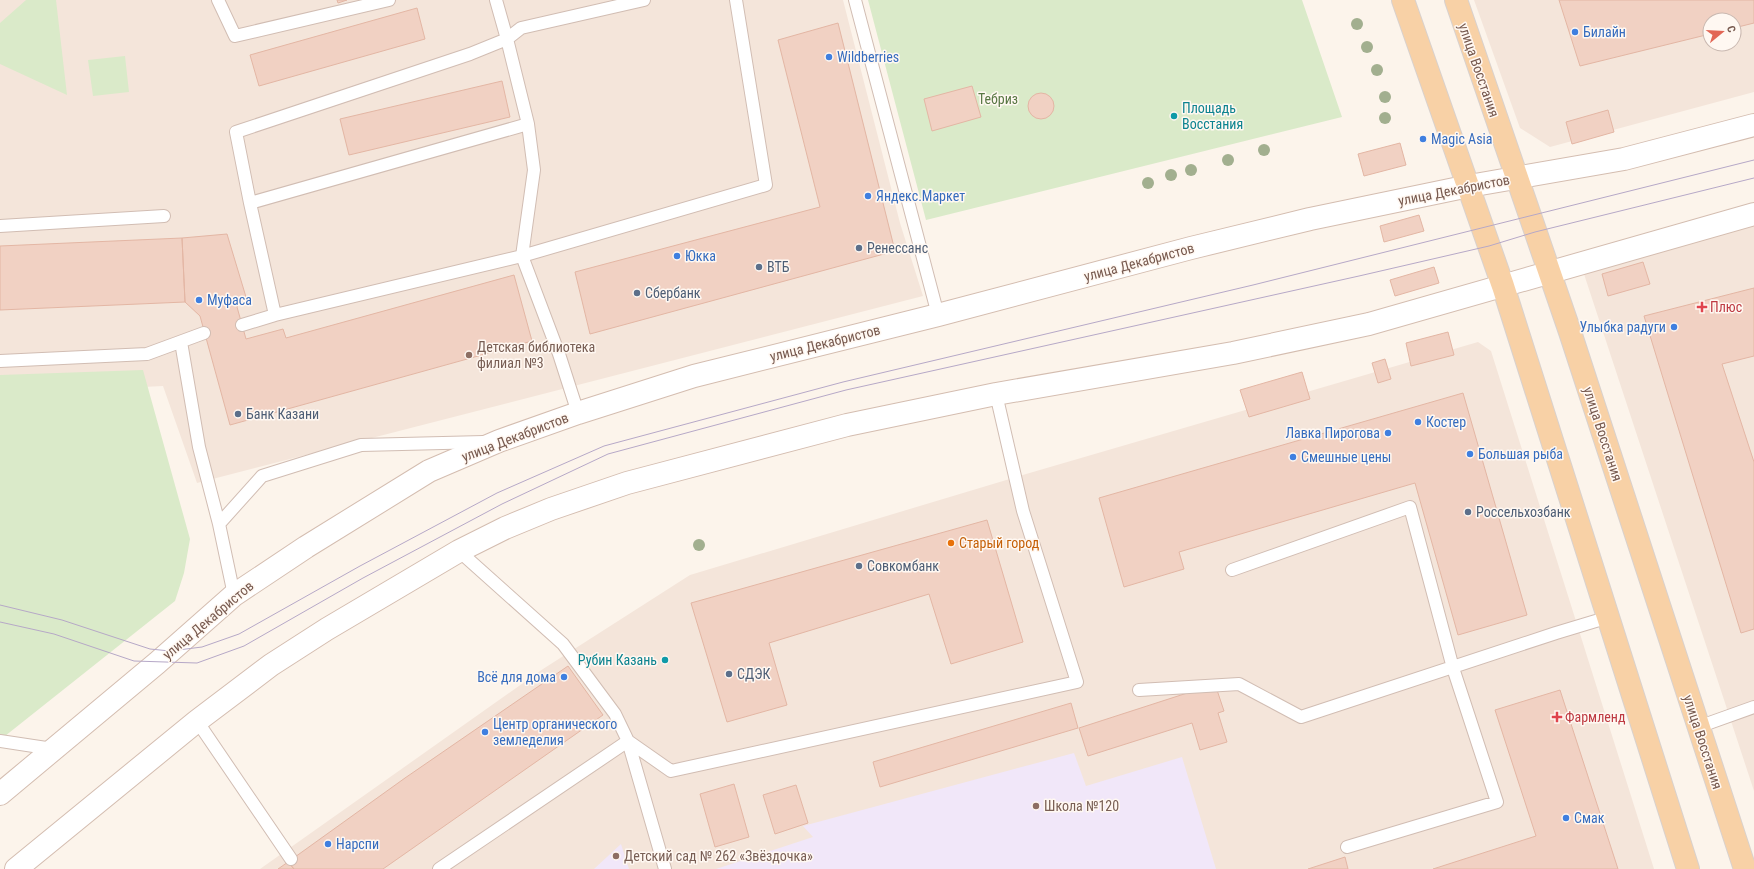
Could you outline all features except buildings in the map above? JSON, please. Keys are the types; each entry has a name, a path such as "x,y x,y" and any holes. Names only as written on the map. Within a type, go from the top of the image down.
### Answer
{"main road":[{"path":"1403,0 1504,286 1610,617 1688,869"},
{"name":"улица Восстания","path":"1456,0 1515,178 1548,271 1745,869"},
{"name":"улица Декабристов","path":"0,794 157,663 234,595 306,547 429,471 499,442 578,413 694,376 938,315 1191,248 1310,219 1469,186 1624,159 1754,125"},
{"path":"16,869 197,722 270,665 326,629 459,551 505,528 627,483 847,425 996,394 1233,353 1369,324 1504,286 1548,271 1754,214"}],"lane":[{"path":"218,0 235,36 390,0"},
{"path":"496,0 528,124 534,170 522,256 559,354 578,413"},
{"path":"275,315 236,132 470,54 507,39 521,28 644,0"},
{"path":"242,325 275,315 522,256 766,185 736,0"},
{"path":"855,0 938,315"},
{"path":"250,203 528,124"},
{"path":"0,226 164,216"},
{"path":"0,361 147,354 204,333"},
{"path":"181,342 199,447 219,524 234,595"},
{"path":"628,741 671,771 1076,682 1020,499 996,394"},
{"path":"219,524 262,476 361,445 499,442"},
{"path":"1232,570 1410,507 1453,668 1497,802 1347,847"},
{"path":"459,551 564,644 615,714 628,741 665,869"},
{"path":"1139,690 1239,684 1301,718 1556,633 1610,617"},
{"path":"1698,727 1754,707"},
{"path":"197,722 291,860"},
{"path":"0,741 53,749"},
{"path":"439,869 628,741"}],"shaded area":[{"path":"0,0 843,0 900,223 923,296 197,483 163,386 0,394"},
{"path":"1474,0 1754,0 1754,92 1550,147 1520,128"},
{"path":"1754,224 1754,791 1582,268"},
{"path":"1478,342 1491,351 1654,869 260,869 543,669 690,575 1033,472"},
{"name":"Школа №120","path":"1074,753 1086,786 1182,757 1216,869 716,869 813,837 803,826"},
{"name":"Детский сад № 262 «Звёздочка»","path":"621,844 629,869 594,869"}],"green space":[{"path":"26,0 56,0 67,95 0,64 0,23"},
{"name":"Тебриз","path":"868,0 1302,0 1342,117 926,220"},
{"path":"125,56 129,92 93,96 88,60"},
{"path":"143,370 190,539 184,573 175,601 0,740 0,375"}],"tram line":[{"path":"0,605 62,620 150,649 170,651 202,647 239,634 360,566 497,493 604,446 843,382 1253,285 1754,160"},
{"path":"0,622 54,634 134,661 197,663 244,646 363,578 502,504 608,454 846,390 1489,246 1535,232 1754,178"}],"place":[{"name":"Билайн","path":"1575,32"},
{"name":"Wildberries","path":"829,57"},
{"name":"Площадь Восстания","path":"1174,116"},
{"name":"Magic Asia","path":"1423,139"},
{"name":"Яндекс.Маркет","path":"868,196"},
{"name":"Ренессанс","path":"859,248"},
{"name":"Юкка","path":"677,256"},
{"name":"ВТБ","path":"759,267"},
{"name":"Сбербанк","path":"637,293"},
{"name":"Муфаса","path":"199,300"},
{"name":"Плюс","path":"1702,307"},
{"name":"Улыбка радуги","path":"1674,327"},
{"name":"Детская библиотека филиал №3","path":"469,355"},
{"name":"Банк Казани","path":"238,414"},
{"name":"Костер","path":"1418,422"},
{"name":"Лавка Пирогова","path":"1388,433"},
{"name":"Большая рыба","path":"1470,454"},
{"name":"Смешные цены","path":"1293,457"},
{"name":"Россельхозбанк","path":"1468,512"},
{"name":"Старый город","path":"951,543"},
{"name":"Совкомбанк","path":"859,566"},
{"name":"Рубин Казань","path":"665,660"},
{"name":"СДЭК","path":"729,674"},
{"name":"Всё для дома","path":"564,677"},
{"name":"Фармленд","path":"1557,717"},
{"name":"Центр органического земледелия","path":"485,732"},
{"name":"Школа №120","path":"1036,806"},
{"name":"Смак","path":"1566,818"},
{"name":"Нарспи","path":"328,844"},
{"name":"Детский сад № 262 «Звёздочка»","path":"616,856"}]}
